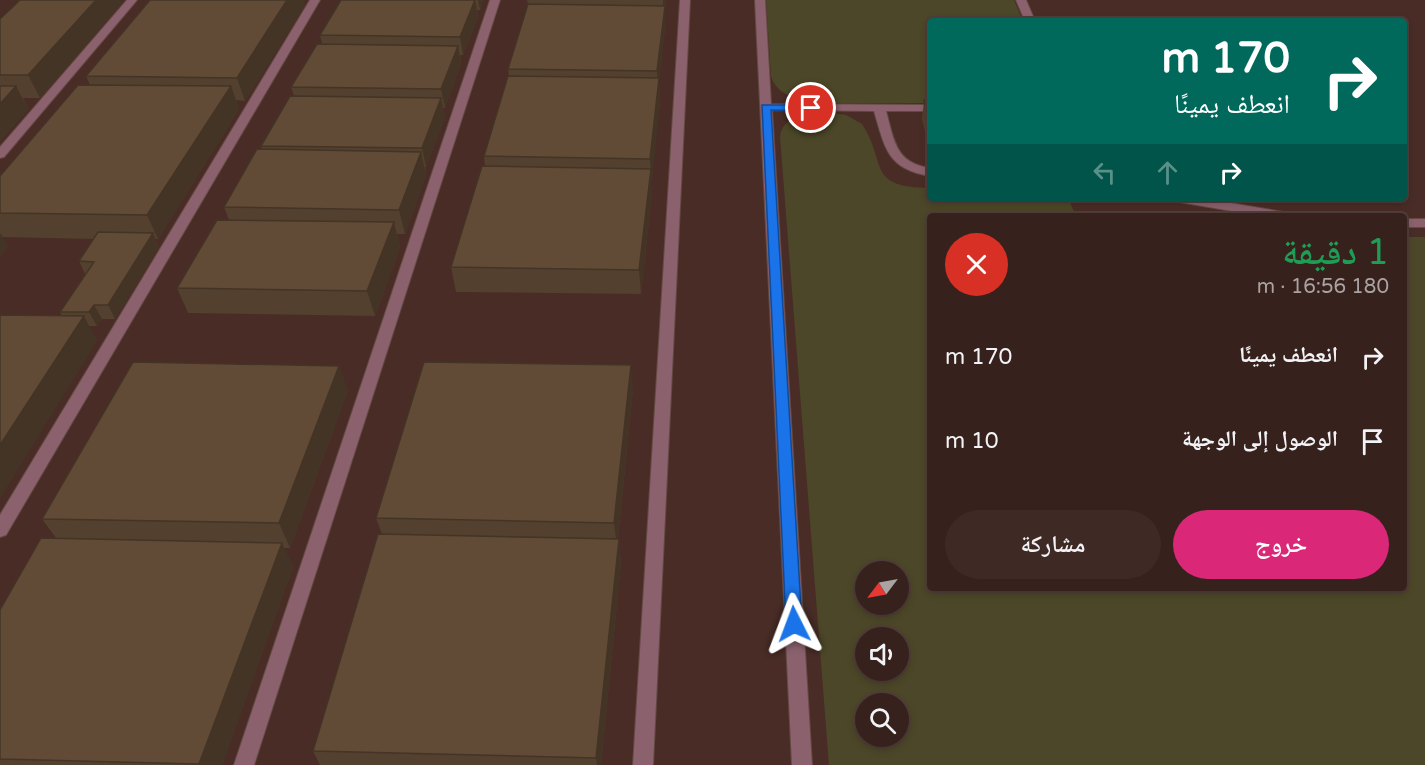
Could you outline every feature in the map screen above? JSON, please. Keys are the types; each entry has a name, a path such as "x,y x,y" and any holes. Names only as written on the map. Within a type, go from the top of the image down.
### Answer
{"street":[{"path":"0,154 132,0"},
{"path":"0,530 315,0"},
{"path":"244,765 495,0"},
{"path":"643,765 685,0"},
{"path":"760,0 802,765"},
{"path":"1021,0 1029,18"},
{"path":"765,107 927,108"},
{"path":"879,108 896,160 907,168 927,171"},
{"path":"1196,201 1266,213"},
{"path":"1407,223 1425,223"}],"shaded area":[{"path":"766,0 1014,0 1022,18 927,18 927,103 816,103 789,96 778,88 771,76"},
{"path":"823,112 846,115 862,124 870,138 881,171 896,183 909,187 927,188 927,201 1069,201 1075,213 927,213 927,591 1407,591 1407,237 1425,237 1425,765 829,765 780,137 785,125 796,117"}],"building":[{"path":"20,0 96,0 28,75 0,75 0,19"},
{"path":"150,0 287,0 237,78 86,76"},
{"path":"341,0 475,0 460,37 320,35"},
{"path":"528,4 665,6 657,71 508,69"},
{"path":"317,44 458,46 441,89 291,87"},
{"path":"508,76 659,78 650,159 484,156"},
{"path":"78,85 231,86 147,215 0,213 0,176"},
{"path":"0,86 16,86 0,104"},
{"path":"290,96 441,98 422,148 261,146"},
{"path":"257,149 421,152 399,210 224,207"},
{"path":"482,166 651,169 639,270 451,267"},
{"path":"217,220 394,222 367,291 177,288"},
{"path":"98,232 153,233 108,305 94,305 89,312 60,312 94,262 79,261"},
{"path":"0,315 84,316 0,445"},
{"path":"133,362 339,366 279,523 42,519"},
{"path":"424,362 631,365 614,523 376,518"},
{"path":"378,534 619,539 596,758 313,751"},
{"path":"41,538 282,543 199,764 0,759 0,610"}],"route":[{"path":"794,624 765,107 811,108"}]}
